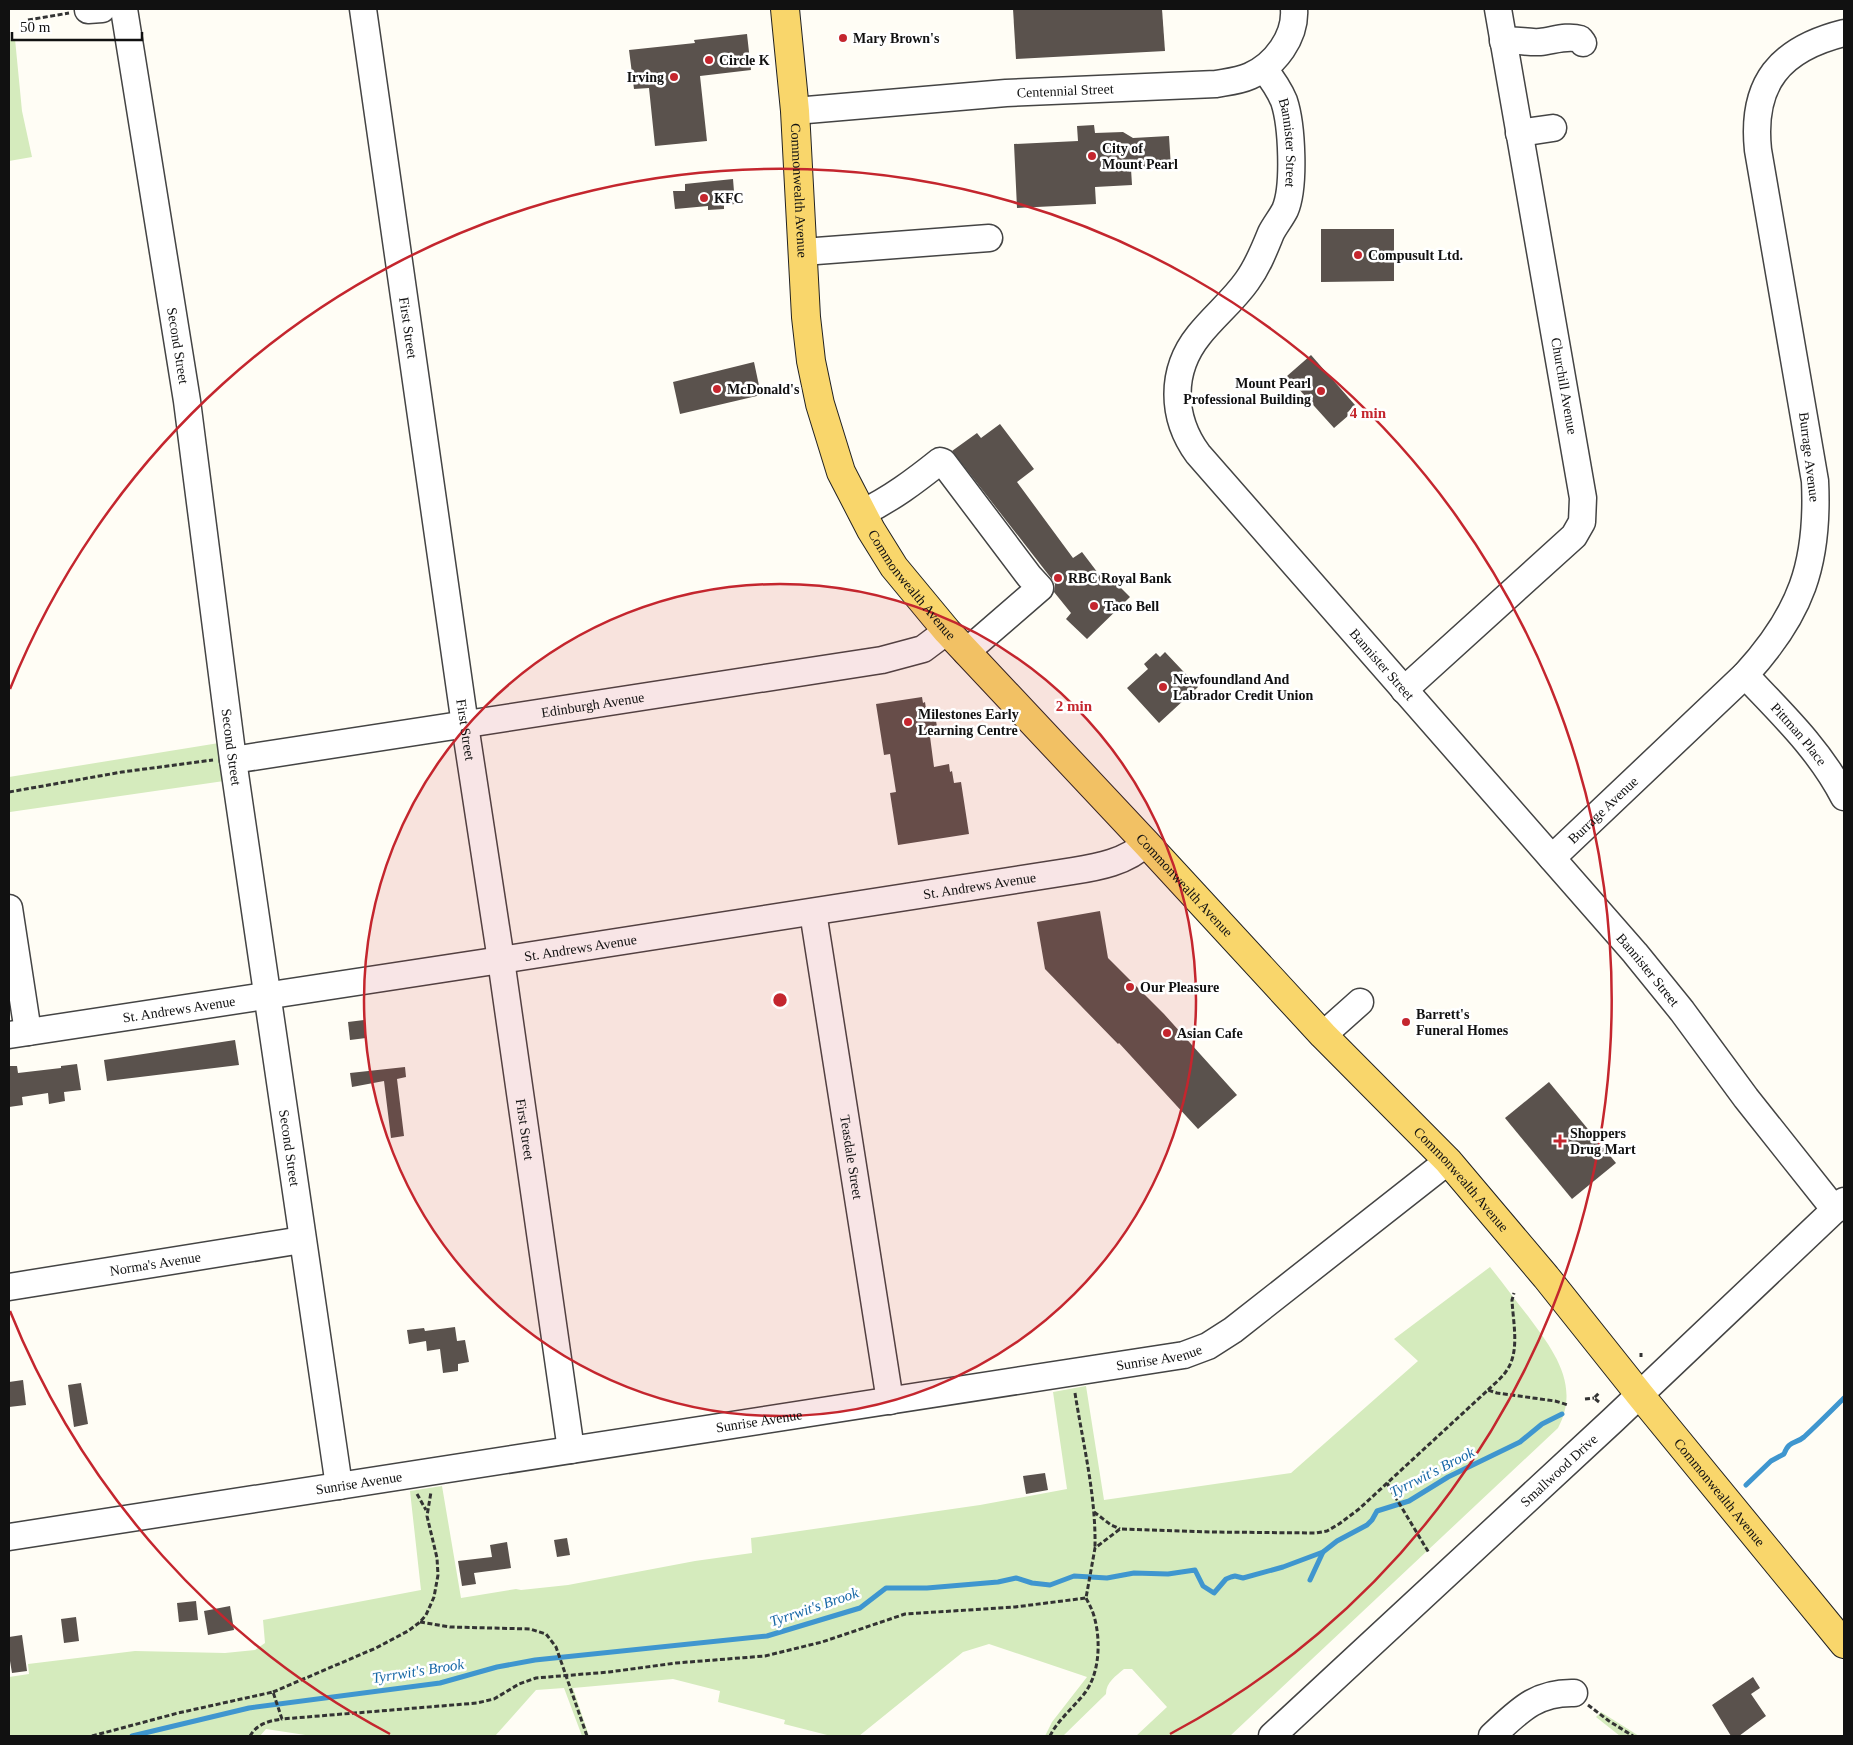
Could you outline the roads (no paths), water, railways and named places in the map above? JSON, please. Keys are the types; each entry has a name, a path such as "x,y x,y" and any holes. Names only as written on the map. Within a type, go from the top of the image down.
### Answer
{"main road":[{"name":"Commonwealth Avenue","path":"785,9 795,111 810,361 820,404 841,472 862,514 894,567 966,652 1323,1035 1448,1161 1546,1277 1844,1644"}],"street":[{"name":"Second Street","path":"124,9 187,400 233,760 338,1486"},
{"name":"First Street","path":"363,9 571,1450"},
{"name":"Centennial Street","path":"795,111 1006,93 1216,84 1248,77 1264,69 1276,56 1288,38 1291,31 1294,9"},
{"name":"Churchill Avenue","path":"1404,690 1574,536 1582,522 1583,498 1498,9"},
{"name":"Burrage Avenue","path":"1552,858 1746,676 1779,635 1795,606 1805,582 1812,555 1816,503 1814,480 1758,150 1757,120 1764,90 1782,63 1810,43 1844,33"},
{"path":"1503,41 1538,42 1570,37 1580,39 1583,43"},
{"name":"Bannister Street","path":"1264,69 1276,84 1284,100 1288,119 1291,163 1285,209 1249,278 1233,299 1202,331 1182,362 1177,382 1179,415 1186,435 1198,454 1659,982 1746,1098 1840,1205"},
{"path":"1519,133 1553,128"},
{"path":"803,252 989,238"},
{"path":"862,514 908,487 940,461 943,462 1040,588 966,652"},
{"name":"Edinburgh Avenue","path":"233,760 882,660 923,649 947,631"},
{"name":"Pittman Place","path":"1746,676 1815,750 1833,775 1844,797"},
{"name":"St. Andrews Avenue","path":"18,1034 1092,868 1127,856 1140,849 1146,843"},
{"path":"9,908 18,1034"},
{"name":"Teasdale Street","path":"813,912 890,1401"},
{"path":"1323,1035 1360,1002"},
{"name":"Sunrise Avenue","path":"9,1537 1184,1355 1208,1346 1233,1330 1448,1161"},
{"name":"Smallwood Drive","path":"1272,1736 1640,1395 1840,1205"},
{"name":"Norma's Avenue","path":"9,1287 302,1240"},
{"path":"1492,1736 1528,1704 1555,1694 1574,1693"}],"waterway":[{"name":"Tyrrwit's Brook","path":"1746,1485 1771,1461 1784,1454 1790,1444 1804,1437 1844,1398"},
{"name":"Tyrrwit's Brook","path":"132,1736 249,1708 440,1683 497,1667 535,1660 767,1636 860,1608 886,1588 927,1588 998,1582 1016,1578 1032,1583 1050,1585 1074,1576 1107,1578 1134,1573 1168,1574 1195,1570 1203,1586 1214,1593 1226,1579 1231,1577 1243,1578 1283,1567 1323,1552 1337,1541 1367,1525 1377,1511 1409,1501 1448,1477 1520,1442 1542,1424 1562,1414"},
{"path":"1310,1580 1323,1552"}],"place":[{"name":"Mary Brown's","path":"843,38"},
{"name":"Circle K","path":"709,60"},
{"name":"Irving","path":"674,77"},
{"name":"City of Mount Pearl","path":"1092,156"},
{"name":"KFC","path":"704,198"},
{"name":"Compusult Ltd.","path":"1358,255"},
{"name":"McDonald's","path":"717,389"},
{"name":"Mount Pearl Professional Building","path":"1321,391"},
{"name":"RBC Royal Bank","path":"1058,578"},
{"name":"Taco Bell","path":"1094,606"},
{"name":"Newfoundland And Labrador Credit Union","path":"1163,687"},
{"name":"Milestones Early Learning Centre","path":"908,722"},
{"name":"Our Pleasure","path":"1130,987"},
{"name":"Barrett's Funeral Homes","path":"1406,1022"},
{"name":"Asian Cafe","path":"1167,1033"},
{"name":"Shoppers Drug Mart","path":"1560,1141"}]}
